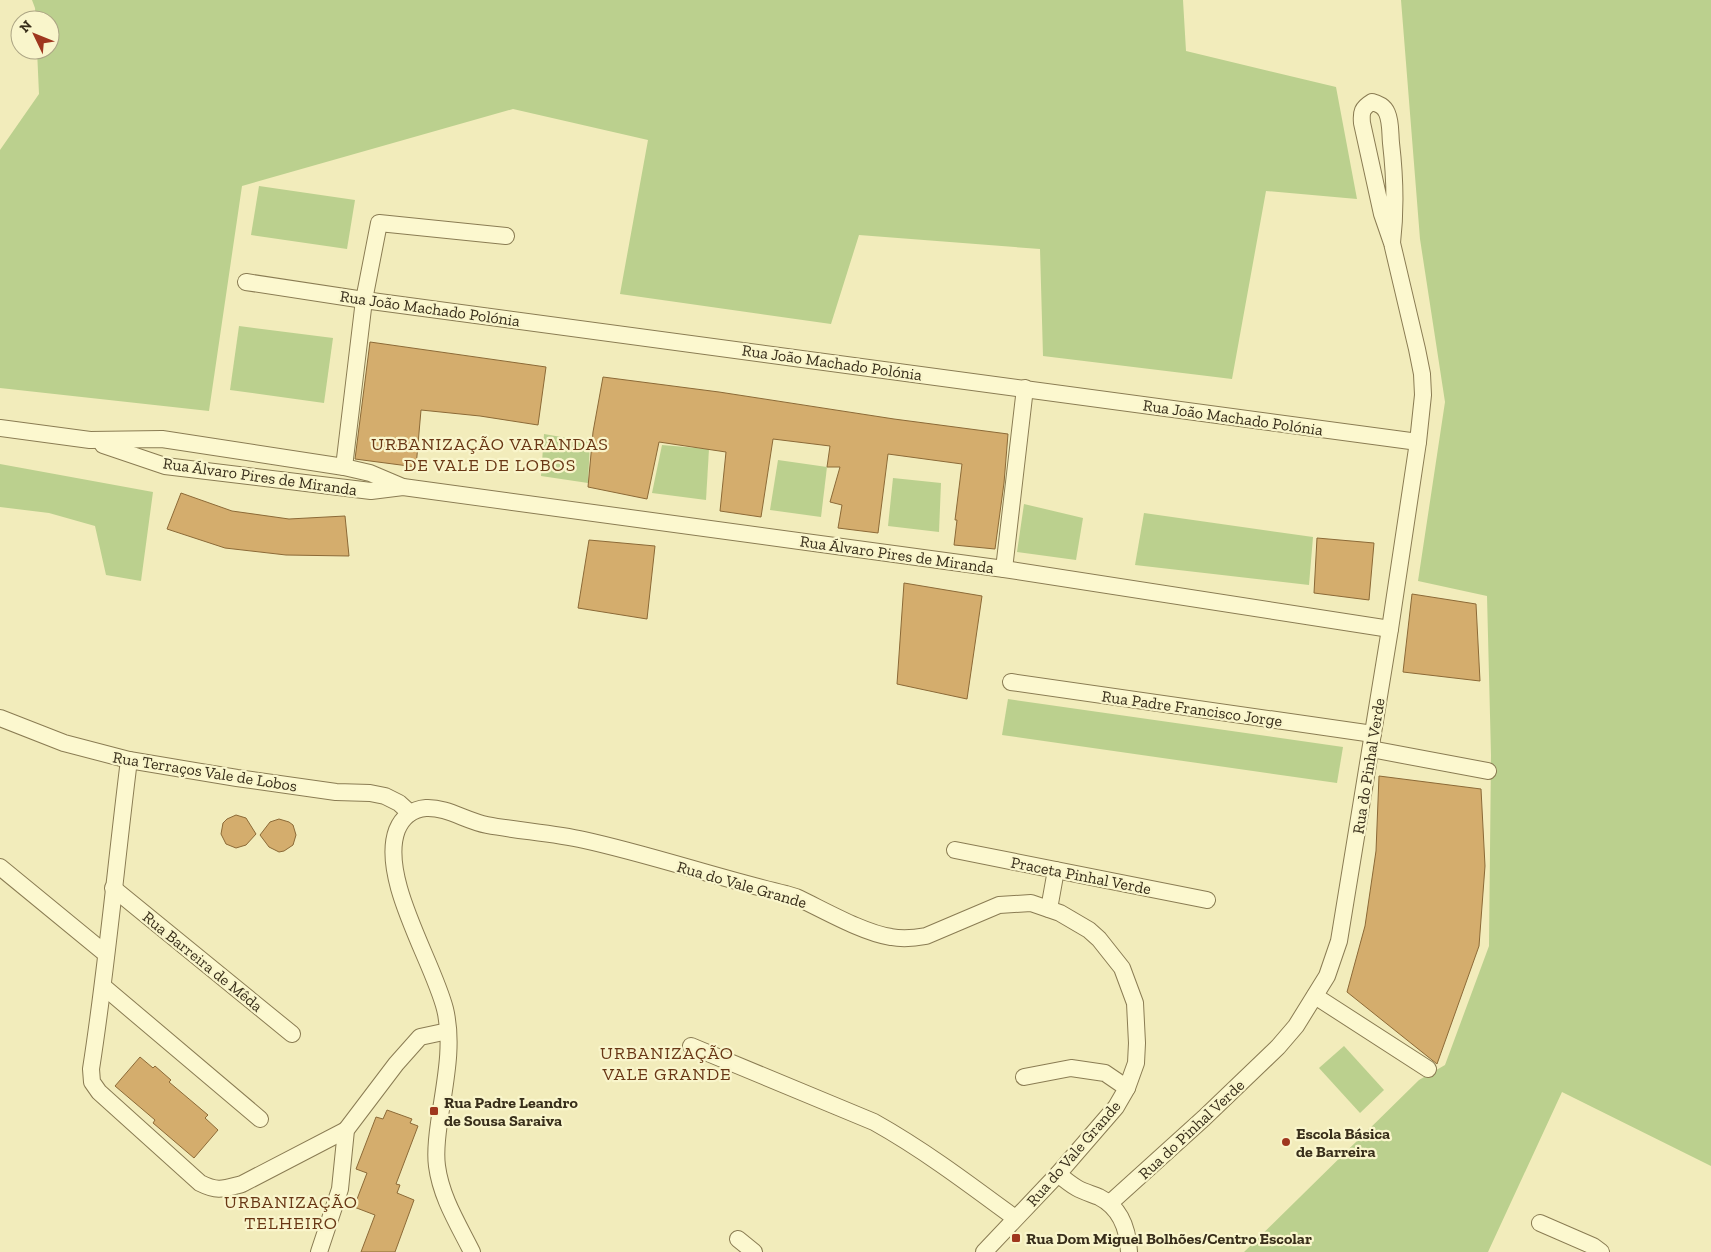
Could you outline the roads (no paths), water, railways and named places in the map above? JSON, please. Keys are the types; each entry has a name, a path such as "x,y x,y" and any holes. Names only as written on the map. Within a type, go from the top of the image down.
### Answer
{"street":[{"path":"1372,102 1381,105 1389,121 1395,174 1395,216 1392,243 1382,214 1362,123 1361,113 1364,107 1372,102"},
{"path":"344,467 364,300 379,223 506,236"},
{"name":"Rua do Pinhal Verde","path":"1110,1204 1278,1047 1296,1026 1327,976 1339,942 1390,629 1418,442 1423,395 1422,374 1392,243"},
{"name":"Rua João Machado Polónia","path":"246,282 364,300 1418,442"},
{"path":"1004,569 1025,388"},
{"name":"Rua Álvaro Pires de Miranda","path":"0,428 90,440 162,440 344,467 370,473 403,487"},
{"name":"Rua Álvaro Pires de Miranda","path":"90,440 165,466 371,491 403,487 1004,569 1390,629"},
{"name":"Rua Padre Francisco Jorge","path":"1011,682 1372,741 1488,771"},
{"name":"Rua Terraços Vale de Lobos","path":"0,718 64,744 129,760 336,792 370,793 399,803 410,813"},
{"path":"129,760 113,888 104,987 91,1069 92,1082 99,1092 200,1183 213,1190 242,1184 346,1130 396,1064 420,1037 448,1031"},
{"name":"Rua do Vale Grande","path":"410,813 426,808 445,810 484,824 583,840 796,897 873,933 892,938 926,936 999,905 1031,903 1060,913 1089,930 1112,953 1122,968 1135,1003 1136,1063 1127,1088 1116,1107 1058,1174 984,1252"},
{"path":"410,813 402,821 397,831 394,846 396,870 402,897 445,1009 448,1031 448,1056 436,1143 436,1164 447,1204 472,1252"},
{"name":"Praceta Pinhal Verde","path":"955,850 1207,900"},
{"path":"0,866 106,954"},
{"path":"1050,909 1056,870"},
{"name":"Rua Barreira de Mêda","path":"113,888 292,1034"},
{"path":"104,987 260,1119"},
{"path":"1315,996 1428,1070"},
{"path":"691,1046 874,1122 901,1137 963,1179 1015,1218"},
{"path":"1024,1077 1071,1068 1105,1073 1127,1088"},
{"path":"319,1252 340,1190 346,1130"},
{"path":"1058,1174 1076,1188 1110,1204 1119,1214 1124,1225 1128,1236 1129,1252"},
{"path":"1540,1223 1592,1246 1601,1252"},
{"path":"738,1239 754,1252"}],"place":[{"name":"Rua Padre Leandro de Sousa Saraiva","path":"434,1111"},
{"name":"Escola Básica de Barreira","path":"1286,1142"},
{"name":"Rua Dom Miguel Bolhões/Centro Escolar","path":"1016,1238"}],"district":[{"name":"URBANIZAÇÃO VARANDAS DE VALE DE LOBOS","path":"490,454"},
{"name":"URBANIZAÇÃO VALE GRANDE","path":"667,1063"},
{"name":"URBANIZAÇÃO TELHEIRO","path":"291,1212"}]}
